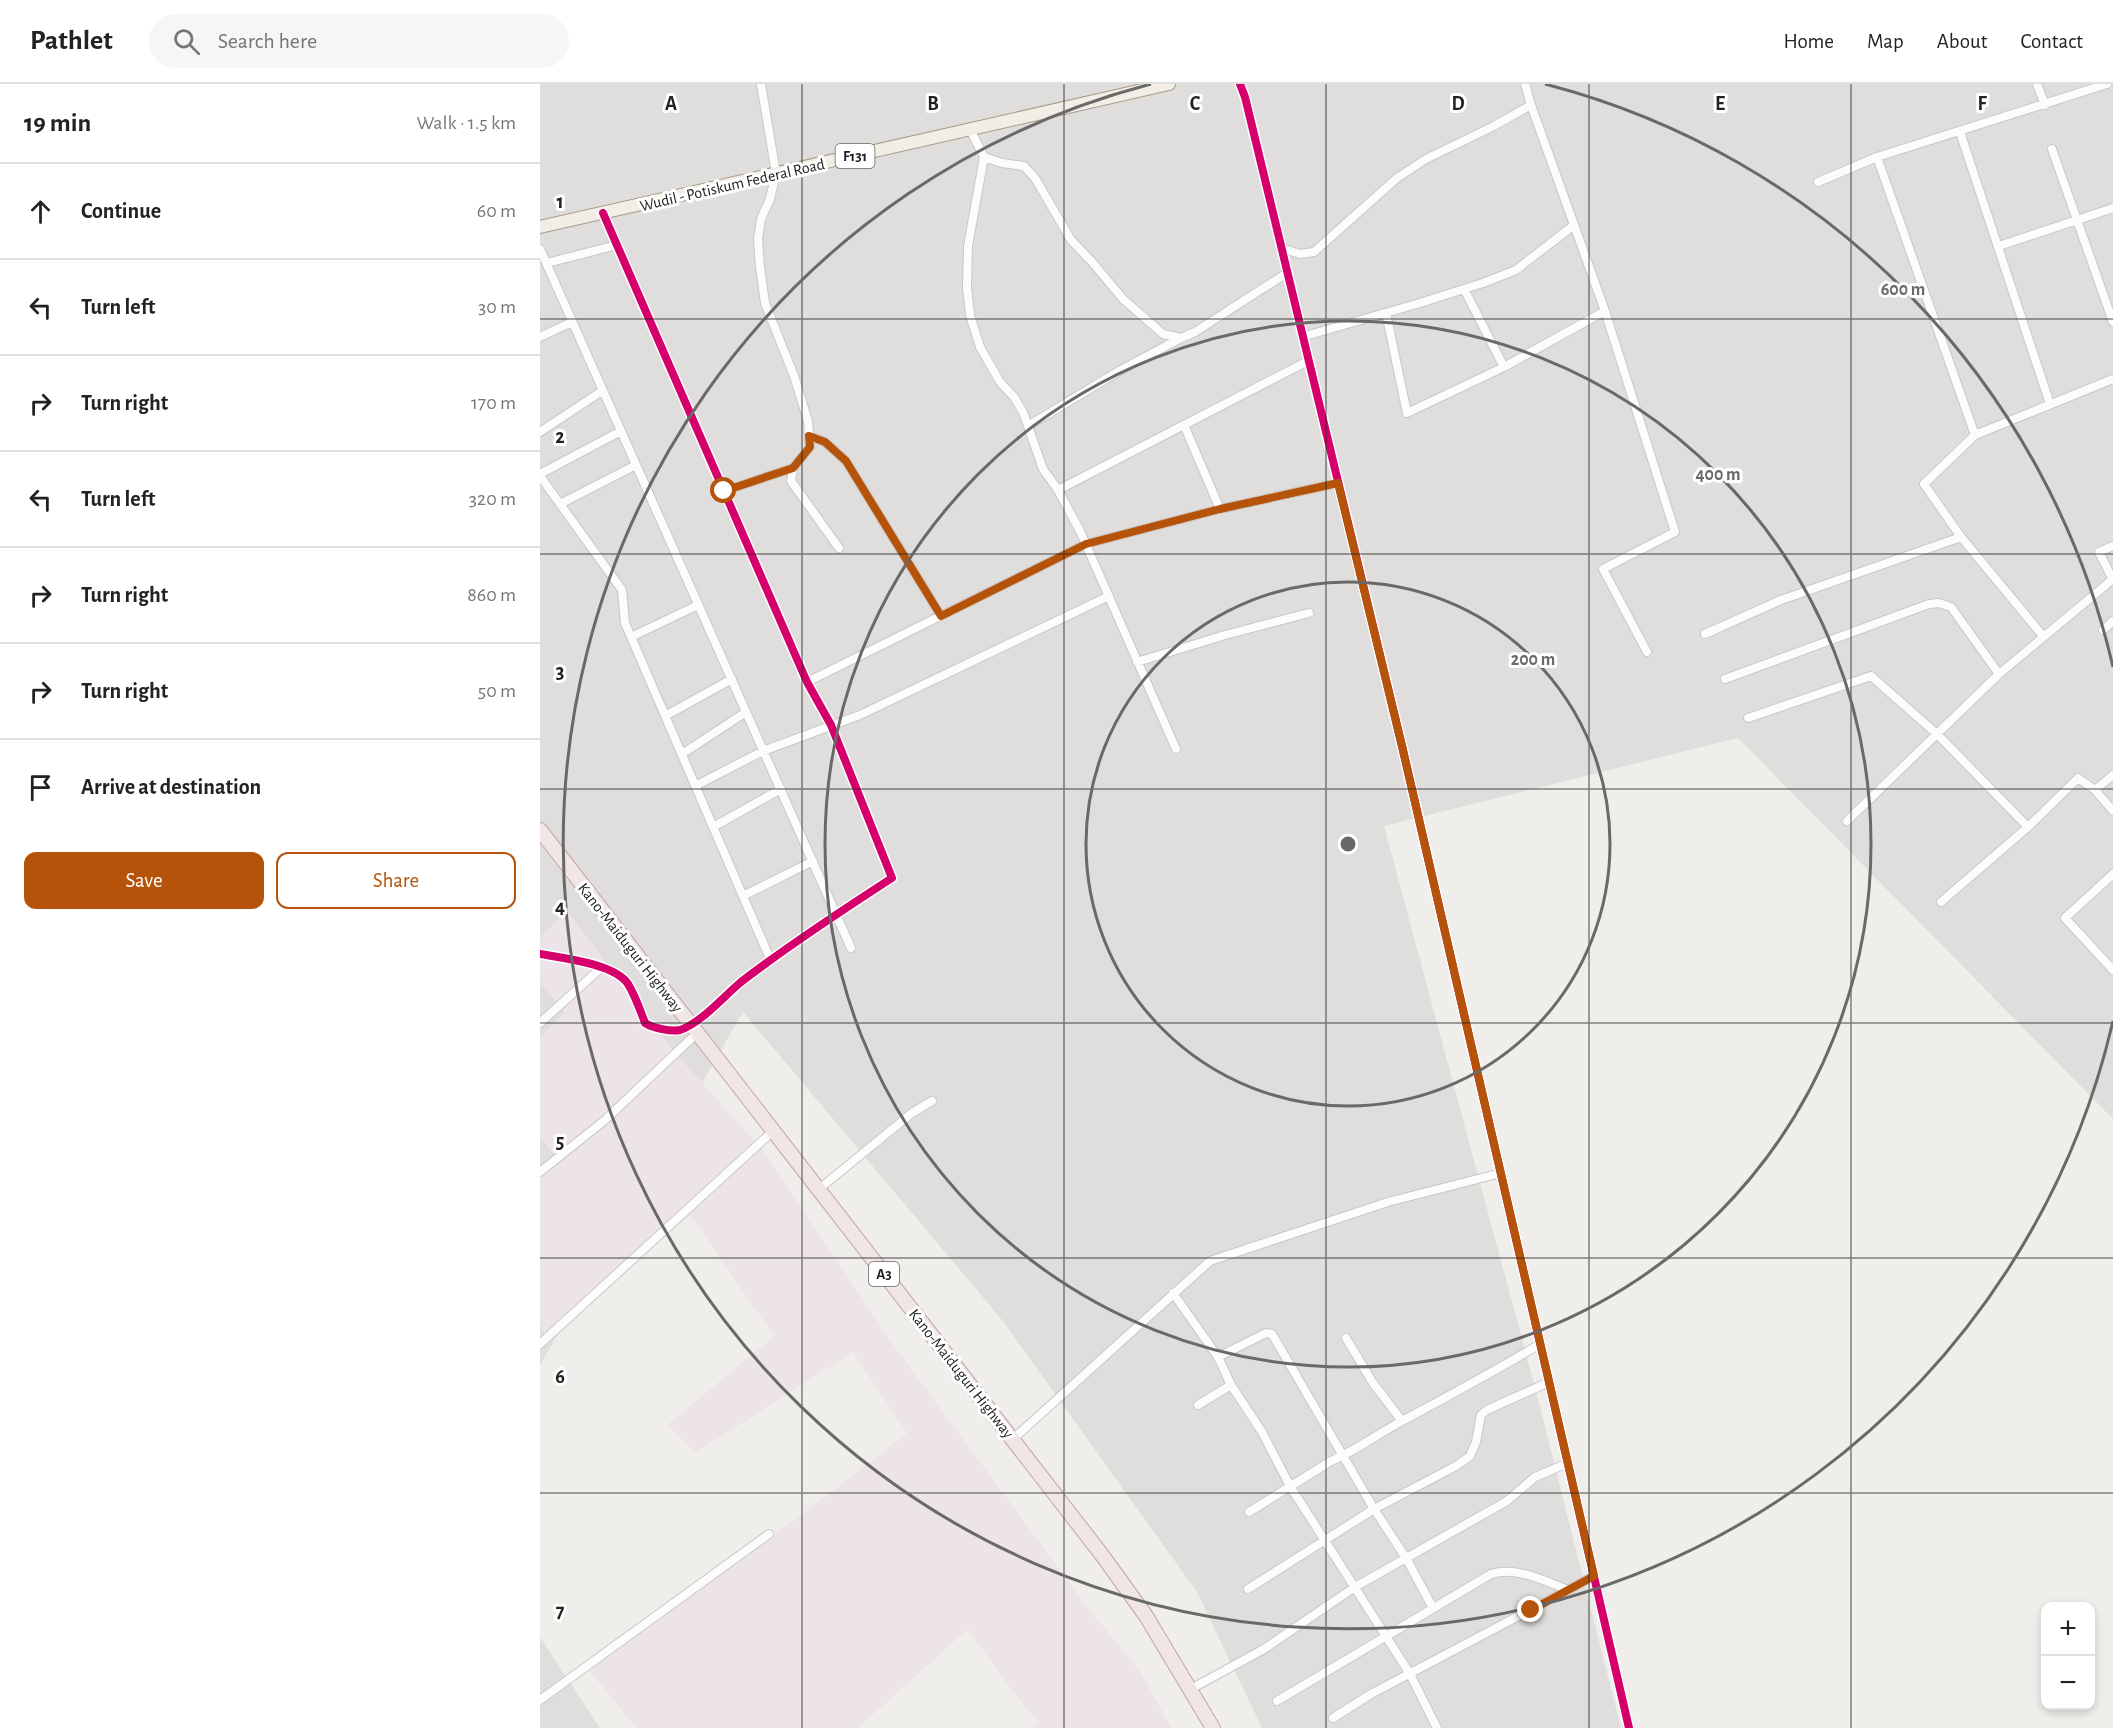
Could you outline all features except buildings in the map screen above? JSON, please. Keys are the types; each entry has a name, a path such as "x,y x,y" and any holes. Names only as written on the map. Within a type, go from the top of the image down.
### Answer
{"highway":[{"name":"Kano-Maiduguri Highway","path":"540,830 1102,1554 1146,1616 1214,1728"}],"main road":[{"name":"Wudil - Potiskum Federal Road","path":"540,227 1169,84"}],"street":[{"path":"761,84 776,173 770,199 761,219 758,239 760,267 765,303 794,376 808,421 810,447 793,468 791,481 839,548"},
{"path":"1240,84 1402,746 1629,1728"},
{"path":"1525,84 1605,311 1675,532 1603,568 1647,652"},
{"path":"2037,84 2045,105"},
{"path":"1818,182 1877,157 2107,84"},
{"path":"1281,248 1300,254 1314,252 1397,178 1426,159 1531,105"},
{"path":"970,129 984,157 968,246 967,287 970,315 980,347 1000,382 1014,397 1028,426 1043,469 1058,490 1086,544 1176,749"},
{"path":"1960,132 2050,404"},
{"path":"2052,149 2113,322"},
{"path":"984,157 1002,163 1024,166 1035,178 1071,240 1123,299 1163,334 1181,338"},
{"path":"1877,157 1975,435"},
{"path":"1999,246 2113,208"},
{"path":"540,1172 605,1120 741,982 892,878 831,725 807,682 603,213"},
{"path":"1302,337 1464,289 1516,270 1574,225"},
{"path":"547,263 618,245"},
{"path":"540,249 851,948"},
{"path":"1028,426 1119,371 1195,332 1287,273"},
{"path":"1464,289 1504,367"},
{"path":"1386,313 1407,413 1504,367 1605,311"},
{"path":"540,337 572,322"},
{"path":"1058,490 1308,361"},
{"path":"2043,636 1961,537 1924,484 1975,435 2113,379"},
{"path":"540,432 602,391"},
{"path":"1184,425 1220,509"},
{"path":"621,431 540,475 622,590 625,623 771,961"},
{"path":"809,436 825,442 846,461 941,616"},
{"path":"560,504 636,465"},
{"path":"724,491 793,468"},
{"path":"807,682 1086,544 1220,509 1338,483"},
{"path":"1705,634 1781,600 1961,537"},
{"path":"1846,821 1999,674 2113,580 2099,552 2113,546"},
{"path":"695,786 763,751 860,715 1109,596"},
{"path":"1725,679 1929,604 1939,603 1951,607 1999,674"},
{"path":"631,637 698,605"},
{"path":"1137,662 1225,635 1309,613"},
{"path":"2103,630 2113,621"},
{"path":"1748,718 1870,676 1938,735 2028,828"},
{"path":"665,716 732,680"},
{"path":"682,754 746,712"},
{"path":"2095,790 2113,775"},
{"path":"1941,902 2028,828 2078,778 2095,790 2113,810"},
{"path":"713,826 781,789"},
{"path":"743,896 813,861"},
{"path":"2113,874 2065,918 2113,970"},
{"path":"540,954 601,968 620,975 628,984 645,1023 672,1030 694,1029"},
{"path":"540,1023 601,968"},
{"path":"819,1189 912,1113 932,1101"},
{"path":"540,1344 773,1131"},
{"path":"1013,1439 1210,1261 1388,1202 1501,1173"},
{"path":"1173,1293 1218,1357 1231,1385 1262,1432 1290,1486 1410,1674 1437,1728"},
{"path":"1218,1357 1266,1333 1272,1334 1374,1509 1406,1558 1433,1608"},
{"path":"1346,1338 1373,1383 1402,1421"},
{"path":"1249,1512 1331,1461 1451,1396 1540,1344"},
{"path":"1248,1589 1374,1509 1456,1466 1470,1456 1482,1416 1487,1410 1549,1382"},
{"path":"1198,1405 1231,1385"},
{"path":"1191,1689 1264,1649 1355,1587 1507,1501 1535,1477 1568,1463"},
{"path":"540,1700 769,1534"},
{"path":"1277,1701 1498,1571 1506,1570 1540,1579 1568,1590"},
{"path":"1333,1718 1371,1694 1594,1576"}],"shaded area":[{"path":"540,84 2113,84 2113,1119 1738,738 1384,826 1532,1376 1621,1728 1262,1728 1197,1592 1002,1320 743,1012 540,1365"},
{"path":"567,911 677,1055 764,1151 895,1347 1091,1612 1138,1668 1172,1728 1031,1728 1038,1723 968,1629 858,1728 636,1728 588,1669 800,1516 907,1433 853,1352 695,1453 667,1425 774,1336 690,1215 546,1336 540,1326 540,1171 556,1156 540,1138 540,1037 565,1013 540,983 540,937"},
{"path":"540,1637 600,1728 540,1728"}],"cycle path":[{"path":"1240,84 1402,746 1629,1728"},
{"path":"540,954 588,963 612,971 628,984 645,1023 662,1029 680,1030 696,1022 741,982 778,955 892,878 831,725 807,682 603,213"}],"route":[{"path":"724,491 793,468 810,447 809,436 825,442 846,461 941,616 1086,544 1220,509 1338,483 1402,746 1594,1576 1531,1610"}]}
